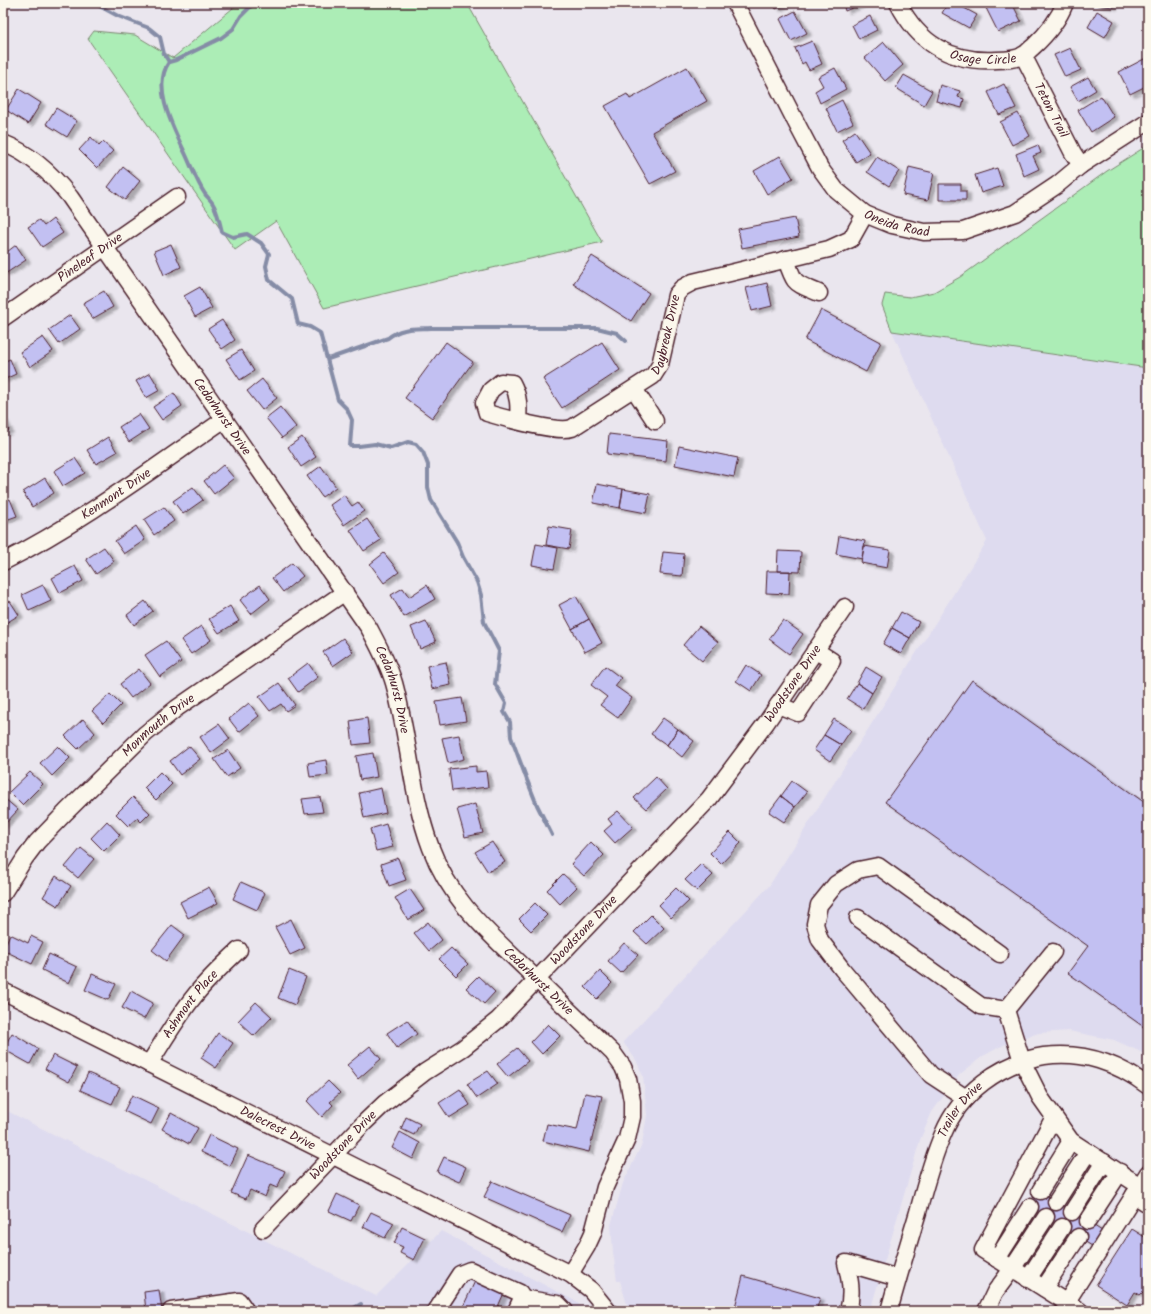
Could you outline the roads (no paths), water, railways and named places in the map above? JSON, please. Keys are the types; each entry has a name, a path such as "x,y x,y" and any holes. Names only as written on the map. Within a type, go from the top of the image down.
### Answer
{"street":[{"name":"Oneida Road","path":"735,3 820,168 836,190 865,214 892,225 924,232 963,231 1015,213 1057,185 1081,165 1148,122"},
{"name":"Osage Circle","path":"898,3 910,24 942,51 964,59 985,61 1004,60 1023,55 1043,38 1057,21 1065,3"},
{"name":"Teton Trail","path":"1023,55 1073,153 1081,165"},
{"name":"Cedarhurst Drive","path":"3,143 19,150 38,164 49,173 70,197 369,628 384,657 393,682 425,832 438,866 450,887 464,907 477,921 613,1053 623,1067 628,1079 632,1101 632,1117 627,1138 605,1187 593,1233 570,1274"},
{"name":"Pineleaf Drive","path":"3,318 177,197"},
{"name":"Daybreak Drive","path":"524,422 560,430 568,430 653,376 660,365 675,300 682,288 693,282 829,249 851,239 865,214"},
{"path":"786,259 793,279 796,283 819,293"},
{"path":"634,389 656,421"},
{"name":"Kenmont Drive","path":"3,562 72,524 225,419"},
{"name":"Monmouth Drive","path":"3,893 24,858 37,842 71,806 145,734 177,708 345,592"},
{"name":"Woodstone Drive","path":"263,1229 365,1122 385,1104 425,1072 480,1036 498,1020 709,799 778,705 845,607"},
{"path":"778,705 798,713 832,661 815,650"},
{"path":"966,1098 931,1075 824,946 820,940 815,924 819,905 836,884 858,870 878,866 1000,954"},
{"path":"858,918 981,1006 1006,1010"},
{"name":"Ashmont Place","path":"149,1064 176,1021 196,993 217,970 239,950"},
{"path":"1006,1010 1053,952"},
{"name":"Dalecrest Drive","path":"3,990 570,1274 591,1290 608,1311"},
{"path":"1006,1010 1022,1061 1040,1097 1054,1117 1072,1141 1141,1185 1148,1204"},
{"name":"Trailer Drive","path":"894,1310 898,1278 932,1164 943,1134 966,1098 984,1081 994,1074 1022,1061 1055,1055 1068,1055 1086,1057 1116,1066 1134,1075 1148,1086"},
{"path":"1054,1117 983,1250 1080,1311"},
{"path":"1040,1192 1072,1141"},
{"path":"1056,1202 1088,1152"},
{"path":"1072,1212 1104,1162"},
{"path":"1088,1221 1120,1172"},
{"path":"1066,1303 1141,1185"},
{"path":"997,1259 1030,1207"},
{"path":"986,1311 995,1292 1046,1217"},
{"path":"1028,1279 1062,1227"},
{"path":"1044,1288 1078,1237"},
{"path":"848,1311 851,1302 851,1281 846,1263 898,1278"},
{"path":"436,1311 460,1274 470,1270 520,1293 519,1305 558,1304 565,1311"},
{"path":"170,1311 239,1301 246,1311"}],"waterway":[{"path":"94,3 118,16 149,28 160,37 164,54 169,62"},
{"path":"254,3 241,16 233,29 221,38 169,62 164,72 162,84 166,108 200,185 214,206 222,232 233,237 247,234 261,243 269,254 266,266 269,280 292,299 298,324 310,327 320,333 338,400 347,409 352,420 350,446 375,444 391,448 408,442 416,444 423,452 428,465 428,487 431,500 457,542 463,557 477,582 481,595 484,622 499,651 495,684 506,703 504,712 510,722 511,737 527,780 537,805 552,835"},
{"path":"328,359 388,338 403,330 414,329 597,328 617,333 626,341"},
{"path":"349,1311 361,1304"}]}
